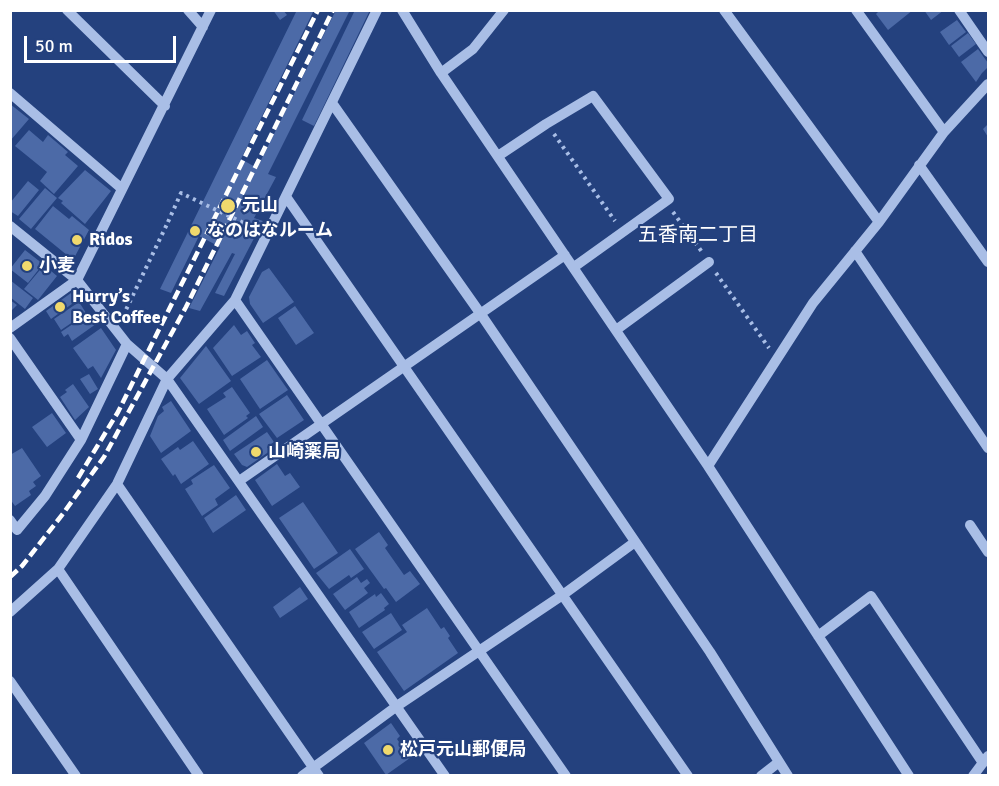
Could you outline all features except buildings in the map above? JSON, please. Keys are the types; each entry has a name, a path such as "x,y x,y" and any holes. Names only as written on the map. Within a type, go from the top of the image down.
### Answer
{"street":[{"path":"67,10 165,106"},
{"path":"188,10 203,27"},
{"path":"10,328 77,279 211,10"},
{"path":"10,612 58,569 117,484 167,379 235,300 287,198 376,10"},
{"path":"402,10 441,73 708,466 909,776"},
{"path":"441,73 472,49 504,10"},
{"path":"724,10 879,222"},
{"path":"856,10 944,132"},
{"path":"959,10 988,52"},
{"path":"708,466 813,303 879,222 944,132 988,84"},
{"path":"10,93 121,188"},
{"path":"498,156 593,96 669,199 574,267"},
{"path":"332,103 480,313 710,652 788,776"},
{"path":"919,165 988,262"},
{"path":"287,198 564,594 688,776"},
{"path":"10,226 77,279 127,344 167,379 445,776"},
{"path":"855,251 988,448"},
{"path":"239,481 565,255"},
{"path":"616,330 709,262"},
{"path":"235,300 566,776"},
{"path":"10,338 81,440"},
{"path":"14,533 45,496 81,440 127,344"},
{"path":"117,484 316,771"},
{"path":"10,520 14,533"},
{"path":"970,525 988,552"},
{"path":"302,776 316,771 397,706 564,594 635,542"},
{"path":"58,569 199,776"},
{"path":"818,636 871,596 986,760 973,776"},
{"path":"10,681 76,776"},
{"path":"761,776 779,762"}],"path":[{"path":"546,124 623,232"},
{"path":"116,329 181,193 226,212 255,228"},
{"path":"666,201 777,359"}],"railway":[{"path":"78,478 118,412 318,10"},
{"path":"10,577 22,566 62,515 104,457 186,307 333,10"}],"place":[{"name":"元山","path":"228,206"},
{"name":"なのはなルーム","path":"195,231"},
{"name":"Ridos","path":"77,240"},
{"name":"小麦","path":"27,266"},
{"name":"Hurry’s Best Coffee","path":"60,307"},
{"name":"山崎薬局","path":"256,452"},
{"name":"松戸元山郵便局","path":"388,750"}],"district":[{"name":"五香南二丁目","path":"698,236"}]}
